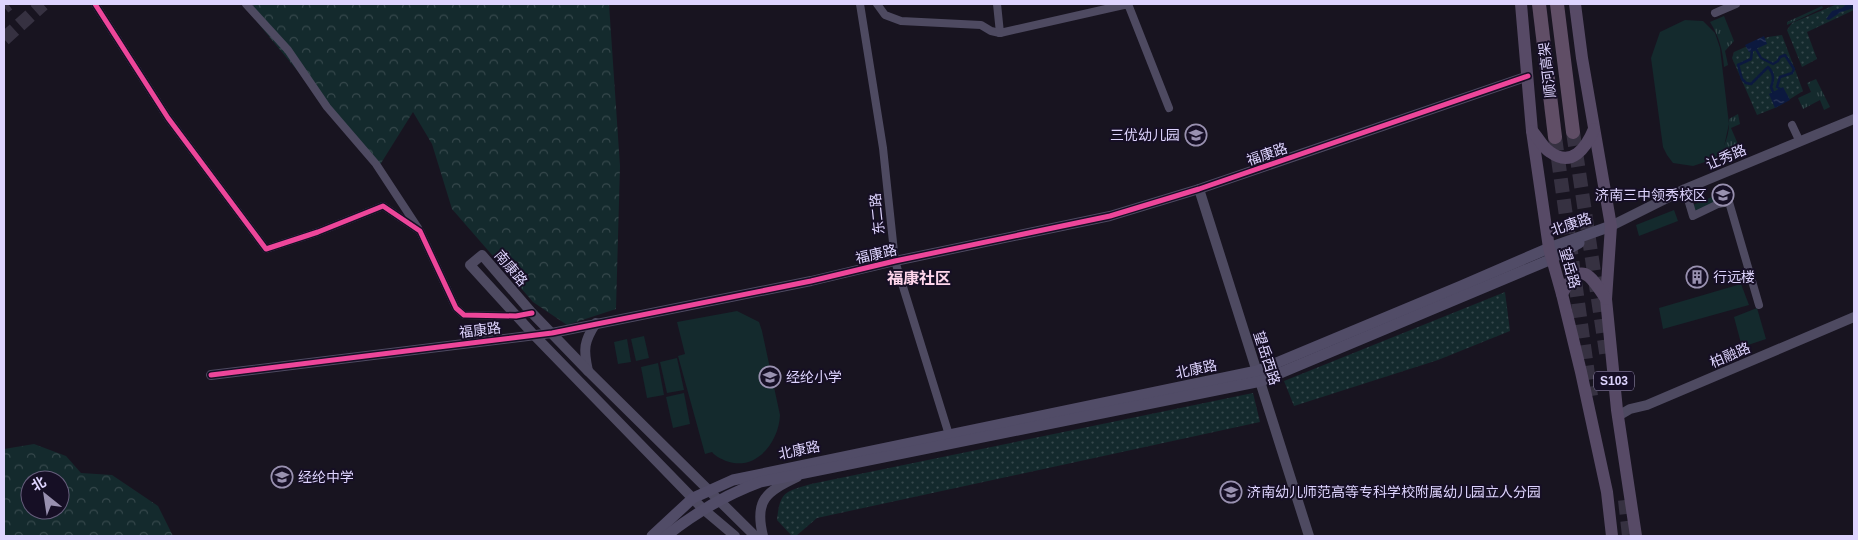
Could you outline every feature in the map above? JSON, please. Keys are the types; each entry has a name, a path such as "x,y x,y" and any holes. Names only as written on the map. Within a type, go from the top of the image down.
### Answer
{"highway":[{"name":"顺河高架","path":"1539,4 1555,137"},
{"name":"顺河高架","path":"1557,4 1573,132"}],"main road":[{"name":"望岳路","path":"1521,4 1532,131 1550,253 1562,294 1607,492 1612,536"},
{"name":"S103","path":"1575,4 1611,226 1606,299 1618,416 1636,536"},
{"path":"1532,131 1549,152 1560,158 1572,157 1582,151 1590,141 1594,129"},
{"name":"北康路","path":"666,536 718,500 760,482 1259,376 1611,226"},
{"path":"1562,294 1569,281 1579,274 1586,274 1594,279 1606,299"},
{"name":"北康路","path":"652,536 693,498 733,480 782,469 951,440"}],"street":[{"path":"95,4 168,118 266,249 318,232 383,206 420,231"},
{"path":"246,4 288,50 326,106 376,164 420,231 456,308 464,315 516,316 532,313"},
{"name":"东二路","path":"860,4 883,148 895,261 951,440"},
{"path":"878,4 886,15 901,21 981,24 991,31 1000,33 1129,4 1169,108"},
{"path":"997,4 1000,33"},
{"path":"1715,13 1736,4"},
{"name":"福康路","path":"211,375 552,333 596,322 812,281 895,261 1110,216 1199,188 1528,76"},
{"name":"让秀路","path":"1611,226 1685,189 1854,119"},
{"path":"1792,125 1800,142"},
{"name":"望岳西路","path":"1199,188 1309,536"},
{"path":"1685,189 1693,216 1718,204 1729,202 1759,305"},
{"name":"南康路","path":"734,536 703,509 534,335 470,265 482,255 532,313 588,371 756,536"},
{"name":"柏融路","path":"1618,416 1630,409 1647,405 1854,317"},
{"path":"588,371 584,351 587,339 596,322"},
{"path":"763,536 759,522 764,497 775,488 805,472"}],"green space":[{"path":"253,4 609,4 620,166 616,309 567,325 533,302 452,209 432,144 413,112 378,168 257,22"},
{"path":"1837,4 1854,4 1854,10 1807,32 1817,59 1802,67 1787,30 1792,23"},
{"path":"1822,6 1823,8 1787,25 1787,22"},
{"path":"1724,16 1734,41 1725,51 1728,65 1724,67 1720,44 1710,22"},
{"path":"1685,20 1703,21 1715,33 1720,48 1729,124 1723,151 1714,159 1693,166 1673,163 1663,147 1651,58 1660,32"},
{"path":"1782,35 1803,91 1777,107 1757,115 1732,58 1734,52 1768,37"},
{"path":"1816,79 1830,107 1824,110 1820,100 1803,109 1798,98 1811,92 1807,83"},
{"path":"1738,114 1740,124 1731,128 1740,149 1714,159 1726,140 1729,130 1729,119"},
{"path":"1731,189 1734,199 1694,211 1693,205"},
{"path":"1674,210 1678,221 1639,236 1636,225"},
{"path":"1741,284 1749,305 1663,329 1659,308"},
{"path":"1505,292 1510,331 1438,360 1294,406 1284,381"},
{"path":"1757,308 1766,339 1742,347 1734,317"},
{"path":"737,311 759,322 780,415 775,435 764,452 747,462 737,463 726,461 712,452 705,454 678,356 685,354 677,322"},
{"path":"644,336 649,358 636,361 631,339"},
{"path":"627,339 631,362 618,364 614,342"},
{"path":"677,358 684,390 667,393 660,362"},
{"path":"658,363 664,395 647,398 641,367"},
{"path":"684,393 690,424 673,428 666,397"},
{"path":"1253,393 1260,422 817,518 796,536 792,536 777,520 780,503 785,494 811,484"},
{"path":"34,444 66,456 81,473 112,475 158,506 173,536 4,536 4,449"}],"water":[{"path":"1847,4 1853,4 1854,8 1841,12 1829,20 1826,19 1832,11 1842,8"},
{"path":"1764,36 1767,44 1749,52 1745,45"},
{"path":"1783,87 1790,100 1775,108 1769,94"}],"waterway":[{"path":"1773,92 1771,87 1773,79 1768,67 1751,84 1746,83 1742,79 1738,65 1751,59 1752,50 1756,49 1761,58 1773,64 1785,55 1794,69 1792,73 1780,77 1777,87 1780,89"}],"tunnel":[{"path":"4,7 8,4"},
{"path":"4,39 43,4"},
{"path":"1573,132 1607,359"},
{"path":"1555,137 1591,396"},
{"path":"1625,500 1629,536"}],"cycle path":[{"path":"95,4 168,118 266,249 318,232 383,206 420,231 456,308 464,315 516,316 532,313"},
{"path":"211,375 552,333 811,281 895,261 1110,216 1199,189 1528,76"}],"place":[{"name":"三优幼儿园","path":"1196,135"},
{"name":"济南三中领秀校区","path":"1723,195"},
{"name":"行远楼","path":"1697,277"},
{"name":"经纶小学","path":"770,377"},
{"name":"经纶中学","path":"282,477"},
{"name":"济南幼儿师范高等专科学校附属幼儿园立人分园","path":"1231,492"}],"district":[{"name":"福康社区","path":"919,278"}]}
